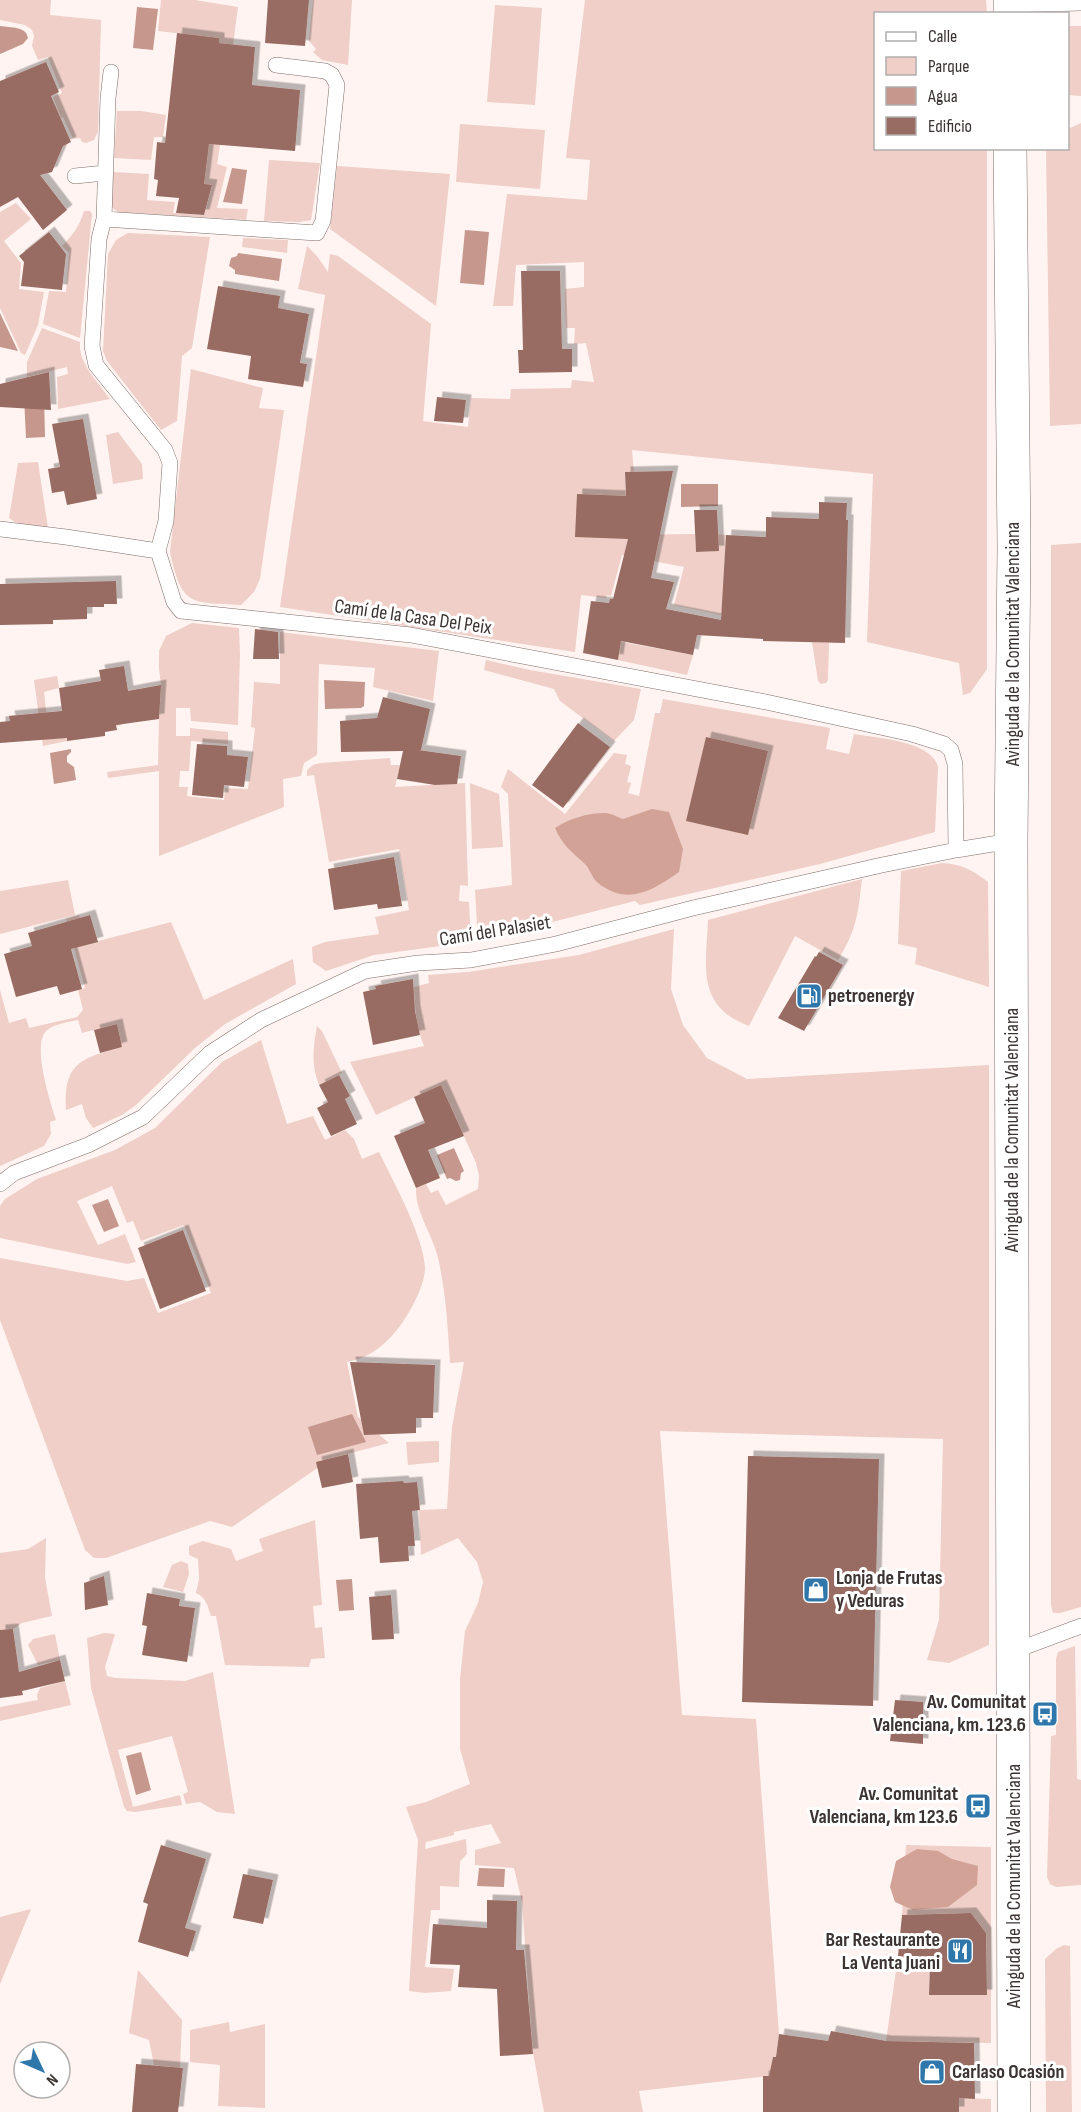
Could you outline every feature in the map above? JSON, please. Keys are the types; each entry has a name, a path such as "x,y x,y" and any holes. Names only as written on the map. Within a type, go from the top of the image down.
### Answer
{"main road":[{"name":"Avinguda de la Comunitat Valenciana","path":"1010,150 1014,547 1011,841 1014,2112"}],"lane":[{"path":"1010,6 1081,3"},
{"path":"104,219 317,233 323,221 337,85 332,75 325,71 276,65"},
{"path":"0,529 158,551 166,521 170,463 165,450 96,365 92,346 99,239 104,219 111,72"},
{"path":"75,176 105,173"},
{"name":"Camí de la Casa Del Peix","path":"158,551 174,602 181,611 189,613 411,635 766,702 912,734 944,744 951,750 955,764 956,850"},
{"name":"Camí del Palasiet","path":"0,1184 14,1173 88,1145 143,1117 210,1053 261,1020 365,971 418,963 471,960 556,944 693,908 956,850 1011,841"},
{"path":"1014,1652 1081,1626"}],"green space":[{"path":"0,0 51,0 50,15 101,20 98,132 94,140 86,143 80,138 73,139 63,117 61,118 53,97 62,93 48,57 38,60 32,46 34,36 32,30 25,25 0,20"},
{"path":"161,0 195,0 238,7 233,45 219,43 219,38 158,31"},
{"path":"313,0 352,0 348,65 322,60 313,52 316,49 309,41"},
{"path":"585,0 986,0 987,12 874,12 874,150 987,150 987,669 970,693 963,695 959,663 867,642 873,474 632,450 634,472 625,473 627,535 695,534 696,552 713,551 713,534 726,535 722,615 674,605 684,567 622,555 611,596 607,595 606,598 581,595 575,652 280,607 325,295 298,289 307,246 328,272 330,254 338,256 431,324 423,421 468,427 471,398 510,399 511,389 571,388 572,380 594,382 586,343 574,344 575,328 566,328 565,289 584,287 584,262 516,265 513,306 493,306 507,194 587,200 590,160 566,158"},
{"path":"495,5 542,8 535,105 487,102"},
{"path":"1069,26 1081,26 1081,96 1069,95"},
{"path":"117,111 141,111 166,115 163,137 154,137 151,160 114,158"},
{"path":"212,120 224,121 217,164 227,167 217,208 248,209 246,220 118,212 110,206 113,172 149,174 147,200 175,202 173,213 204,215 212,186 201,200"},
{"path":"1081,123 1081,424 1050,426 1046,150 1069,150 1069,129"},
{"path":"460,124 545,130 540,189 456,182"},
{"path":"269,160 320,163 311,220 264,221"},
{"path":"337,166 450,174 436,306 330,229"},
{"path":"16,203 31,219 4,241 21,263 19,289 44,292 38,325 25,355 21,353 0,308 0,212"},
{"path":"84,211 90,211 92,214 80,338 43,324 49,291 66,292 69,253 62,246 76,230"},
{"path":"128,233 210,237 192,348 182,356 177,421 161,430 107,361 103,351 108,254 116,240"},
{"path":"243,238 288,240 287,253 242,247"},
{"path":"42,328 80,342 85,365 110,399 58,409 57,377 68,374 67,367 27,377 27,362"},
{"path":"191,369 263,388 259,408 284,410 260,579 254,592 241,605 210,603 191,598 179,583 170,552"},
{"path":"118,432 142,464 143,479 113,484 106,435"},
{"path":"38,462 48,528 20,525 9,518 18,463"},
{"path":"1081,543 1081,1607 1053,1613 1051,1605 1051,545"},
{"path":"192,623 239,628 238,725 191,721 190,708 176,708 176,736 190,736 190,728 228,732 228,744 191,741 189,771 180,771 179,787 188,787 187,796 224,800 225,788 248,789 255,728 251,727 254,682 280,684 280,632 439,651 433,701 373,687 375,668 319,664 317,755 304,763 301,776 283,779 284,807 159,856 159,771 108,778 107,772 158,765 161,685 159,651 166,636"},
{"path":"621,642 693,655 687,675 618,660"},
{"path":"812,642 829,643 826,683 821,684 818,681"},
{"path":"486,660 641,689 634,720 614,741 560,701 554,689 484,670"},
{"path":"57,676 59,688 44,692 49,737 66,734 67,741 43,746 34,680"},
{"path":"663,699 830,728 826,749 849,754 854,734 902,742 926,751 934,758 938,767 935,832 820,864 640,905 635,901 478,941 475,890 512,885 508,794 501,787 508,769 565,814 614,753 627,755 625,764 631,766 627,782 631,783 628,793 639,796 655,713 660,713"},
{"path":"390,758 391,765 400,765 395,787 465,783 468,886 460,885 459,901 469,902 471,942 374,955 326,971 313,962 312,947 325,942 379,934 375,917 409,910 399,849 329,862 314,775 307,776 307,770 320,763"},
{"path":"470,783 499,794 503,847 472,849"},
{"path":"942,863 966,868 988,882 989,987 915,964 917,948 898,944 901,871"},
{"path":"862,879 856,921 838,960 795,936 749,1026 732,1018 720,1008 712,996 706,969 708,920"},
{"path":"68,880 75,915 0,934 0,891"},
{"path":"79,915 87,944 171,922 204,1000 293,959 296,984 225,1024 195,1048 136,1105 122,1115 93,1128 86,1118 82,1104 66,1110 68,1082 72,1072 85,1059 122,1047 117,1024 82,1033 78,1020 49,1029 42,1038 41,1061 56,1120 50,1122 51,1134 44,1146 0,1166 0,990 9,1023 26,1018 29,1028 77,1017 83,1010 78,990 85,988 66,919"},
{"path":"674,929 671,989 683,1025 707,1058 747,1079 989,1065 989,1645 949,1663 927,1660 939,1620 943,1439 660,1431 682,1715 756,1719 779,2034 776,2057 773,2057 769,2076 639,2091 643,2112 544,2112 533,2053 522,1902 514,1868 475,1865 475,1850 501,1843 491,1824 454,1832 454,1835 426,1842 425,1849 466,1839 467,1854 460,1861 459,1887 440,1886 440,1910 431,1910 425,1967 454,1969 451,1991 425,1993 409,1991 418,1840 406,1807 426,1802 470,1784 460,1749 460,1679 465,1631 478,1603 483,1582 477,1562 458,1538 421,1555 419,1510 447,1509 452,1427 464,1362 450,1363 445,1299 439,1262 418,1206 416,1188 426,1184 431,1193 438,1190 446,1205 478,1189 479,1176 476,1163 441,1085 376,1115 350,1062 424,1046 415,1009 414,987 429,983 428,975 468,972 579,955"},
{"path":"317,1026 322,1031 342,1073 319,1085 313,1056"},
{"path":"261,1040 287,1124 313,1116 325,1140 345,1130 354,1139 362,1159 379,1152 407,1209 419,1241 425,1268 424,1275 419,1292 406,1318 380,1347 362,1358 347,1362 358,1417 389,1443 332,1458 232,1527 210,1521 106,1558 94,1558 85,1550 0,1320 0,1258 127,1281 144,1278 158,1313 211,1293 184,1225 141,1241 133,1221 127,1223 112,1186 77,1201 98,1245 125,1234 136,1262 127,1264 0,1238 0,1206 5,1199 37,1179 115,1150 155,1128 222,1062"},
{"path":"439,1441 439,1462 408,1465 406,1442"},
{"path":"315,1520 322,1605 313,1606 315,1628 322,1627 325,1658 311,1659 309,1667 225,1665 216,1616 211,1616 208,1606 196,1593 199,1579 198,1559 189,1555 189,1546 203,1541 231,1549 236,1561 263,1551 259,1539"},
{"path":"46,1538 45,1578 52,1616 22,1623 0,1638 0,1553 28,1549"},
{"path":"181,1561 188,1564 189,1574 183,1592 163,1587 172,1565"},
{"path":"104,1633 115,1634 105,1667 107,1676 185,1681 213,1672 235,1814 217,1812 200,1802 186,1804 183,1794 188,1792 172,1736 118,1750 133,1807 180,1795 182,1805 135,1812 127,1811 124,1807 91,1688 87,1638"},
{"path":"55,1634 60,1660 38,1665 28,1645 33,1639"},
{"path":"1075,1646 1077,1779 1081,1780 1081,1885 1056,1887 1050,1884 1047,1877 1051,1736 1056,1735 1056,1659 1058,1652"},
{"path":"65,1681 71,1705 0,1721 0,1707 38,1700 37,1695 40,1688"},
{"path":"906,1845 991,1847 991,2043 886,2041 898,1956 929,1959 929,1995 987,1995 986,1933 971,1913 902,1915"},
{"path":"31,1909 0,1984 0,1917"},
{"path":"1064,1945 1070,1946 1072,2112 1046,2112 1045,1959"},
{"path":"138,1970 182,2020 180,2068 154,2065 149,2040 129,2033"},
{"path":"229,2022 230,2032 265,2024 265,2108 218,2106 220,2065 190,2062 190,2030"},
{"path":"903,2096 991,2099 991,2112 900,2112"}],"shaded area":[{"path":"652,809 669,812 683,849 679,872 649,890 629,895 619,894 598,883 585,864 564,844 555,828 585,815 607,813 623,819"},
{"path":"917,1849 938,1851 952,1859 978,1866 977,1885 948,1907 913,1910 895,1902 890,1887 896,1861"}],"water":[{"path":"137,7 158,9 153,50 133,48"},
{"path":"0,26 21,29 28,38 23,44 0,54"},
{"path":"232,168 247,170 242,204 223,202"},
{"path":"465,230 489,232 484,285 460,283"},
{"path":"238,253 282,259 279,281 235,274 235,270 229,266 231,258 237,256"},
{"path":"0,313 18,351 0,347"},
{"path":"44,396 45,437 26,438 24,397"},
{"path":"681,484 718,484 718,506 681,507"},
{"path":"324,680 365,682 364,706 325,709"},
{"path":"71,749 67,762 74,767 76,780 54,784 50,753"},
{"path":"454,1148 464,1171 461,1173 460,1180 456,1181 447,1179 437,1155"},
{"path":"108,1199 119,1226 104,1232 92,1205"},
{"path":"352,1414 366,1442 317,1455 308,1427"},
{"path":"352,1579 354,1610 339,1611 336,1580"},
{"path":"141,1752 151,1790 136,1795 126,1756"},
{"path":"479,1868 505,1869 504,1887 477,1886"}],"building":[{"path":"268,0 309,0 305,46 265,43"},
{"path":"177,33 219,38 219,43 255,47 252,85 300,90 295,151 209,144 204,184 212,185 204,215 176,213 179,198 156,196 158,180 154,179 157,142 165,143"},
{"path":"46,62 59,92 51,96 71,142 63,146 52,172 40,175 67,210 43,230 18,197 0,207 0,81"},
{"path":"49,232 66,254 62,290 21,286 24,262 19,256"},
{"path":"521,271 560,271 562,349 572,349 572,372 519,373 518,350 523,350"},
{"path":"218,286 280,296 278,308 309,314 300,363 307,364 303,387 248,379 251,356 207,349"},
{"path":"49,372 51,410 0,407 0,384"},
{"path":"437,397 466,400 463,423 434,421"},
{"path":"83,419 97,499 67,505 64,491 52,493 48,469 60,467 52,424"},
{"path":"673,471 651,578 674,582 666,609 721,620 726,535 766,537 766,517 819,519 819,502 847,503 845,643 763,641 763,639 697,635 693,655 621,641 618,660 583,653 591,601 609,603 610,599 613,599 628,539 575,537 577,494 626,496 625,472"},
{"path":"694,510 717,510 719,551 696,552"},
{"path":"116,581 117,604 87,607 87,619 53,620 53,624 0,625 0,584"},
{"path":"255,629 278,632 279,659 253,659"},
{"path":"124,666 128,691 161,685 159,719 116,725 117,730 105,732 105,736 67,741 67,738 0,743 0,722 10,721 9,716 62,711 59,688 101,681 99,670"},
{"path":"383,697 430,709 421,750 418,750 461,756 457,784 435,785 397,779 403,751 341,752 340,721 377,718"},
{"path":"578,723 610,747 563,808 532,785"},
{"path":"706,737 768,751 748,835 686,821"},
{"path":"197,744 227,746 227,755 248,757 244,787 224,785 223,798 192,795"},
{"path":"394,857 402,906 378,909 377,904 334,910 328,869"},
{"path":"90,915 98,942 71,949 82,989 60,995 57,986 16,997 4,954 32,946 28,933"},
{"path":"819,952 843,965 804,1031 778,1018"},
{"path":"413,979 415,1011 420,1035 373,1045 363,992 376,989 375,986"},
{"path":"117,1024 122,1047 100,1053 94,1030"},
{"path":"339,1075 350,1096 345,1099 357,1124 331,1136 317,1108 328,1102 319,1085"},
{"path":"441,1085 464,1136 428,1150 440,1178 416,1188 394,1136 425,1123 414,1097"},
{"path":"183,1230 206,1291 160,1309 138,1248"},
{"path":"350,1362 435,1365 433,1418 416,1418 416,1433 364,1435"},
{"path":"348,1454 353,1482 322,1488 316,1462"},
{"path":"748,1456 879,1459 873,1706 742,1702"},
{"path":"403,1481 404,1483 417,1482 420,1510 412,1511 415,1546 408,1546 409,1561 380,1563 378,1537 360,1539 356,1484"},
{"path":"104,1576 108,1605 85,1610 84,1583"},
{"path":"147,1593 180,1599 179,1606 195,1608 187,1662 142,1655 147,1626 142,1625"},
{"path":"391,1595 394,1639 372,1640 369,1597"},
{"path":"13,1629 19,1672 60,1660 65,1681 22,1691 23,1695 0,1698 0,1630"},
{"path":"895,1700 923,1702 923,1744 890,1741"},
{"path":"161,1845 206,1859 185,1928 196,1931 188,1957 138,1942 148,1904 143,1902"},
{"path":"243,1874 273,1880 263,1924 233,1918"},
{"path":"487,1900 517,1901 516,1950 524,1950 533,2054 500,2056 497,1989 458,1987 460,1965 430,1964 433,1924 487,1928"},
{"path":"971,1913 986,1933 987,1995 929,1995 930,1959 898,1956 902,1915"},
{"path":"831,2031 886,2041 974,2043 975,2099 959,2098 959,2112 763,2112 763,2076 769,2076 773,2057 776,2057 779,2034 828,2041"},
{"path":"136,2064 183,2068 178,2112 132,2112"}],"place":[{"name":"petroenergy","path":"809,996"},
{"name":"Lonja de Frutas y Veduras","path":"816,1590"},
{"name":"Av. Comunitat Valenciana, km. 123.6","path":"1045,1714"},
{"name":"Av. Comunitat Valenciana, km 123.6","path":"978,1806"},
{"name":"Bar Restaurante La Venta Juani","path":"960,1951"},
{"name":"Carlaso Ocasión","path":"932,2072"}]}
